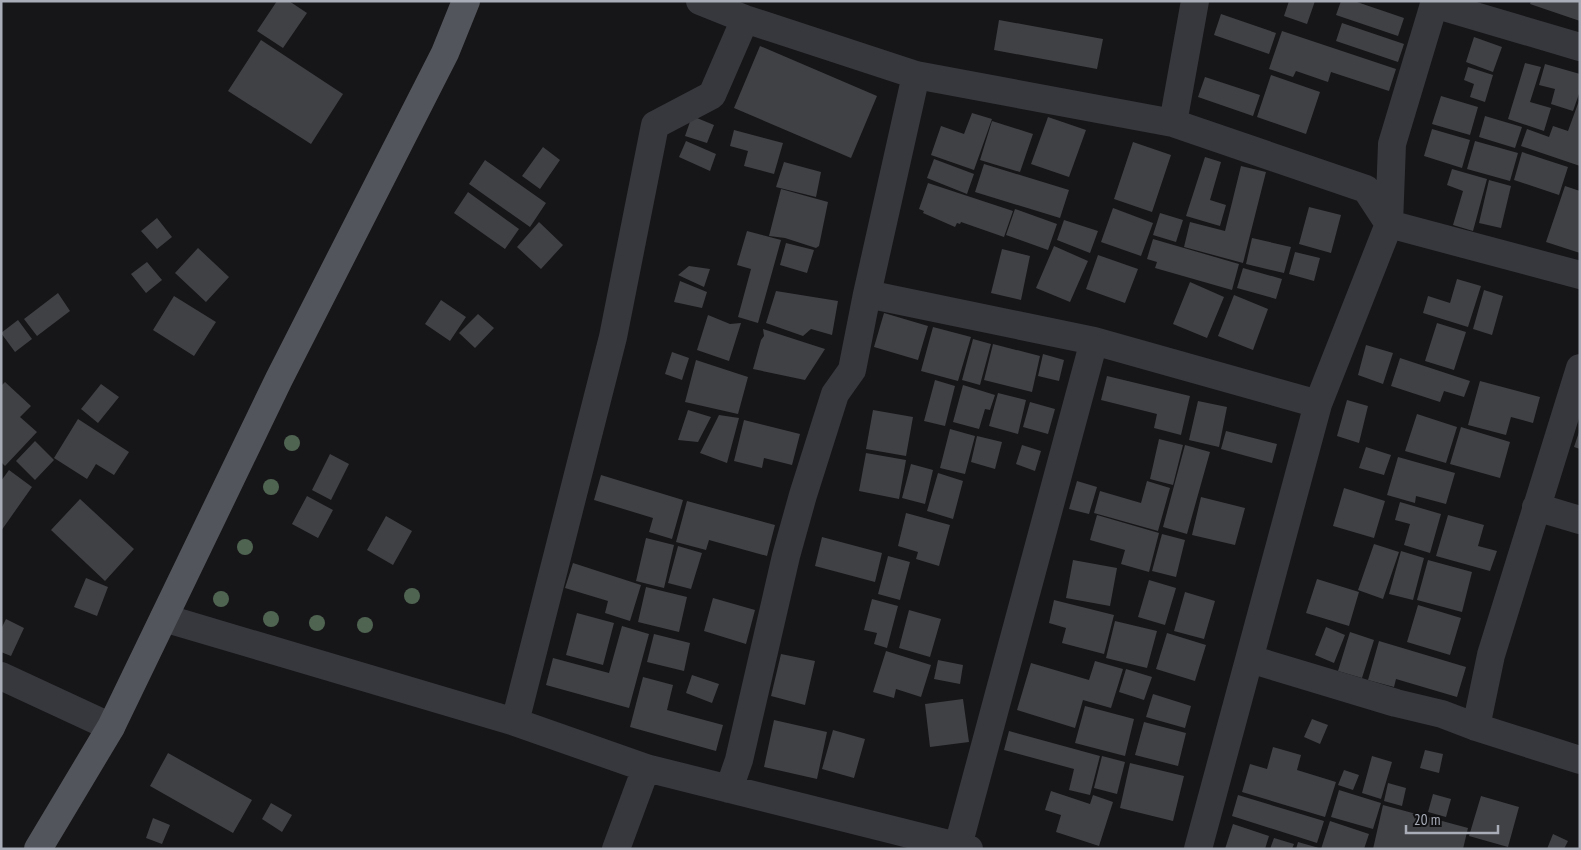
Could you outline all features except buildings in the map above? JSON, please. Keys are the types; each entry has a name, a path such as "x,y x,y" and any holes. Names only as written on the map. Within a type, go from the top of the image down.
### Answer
{"main road":[{"path":"38,849 111,727 279,379 445,53 466,1"}],"street":[{"path":"700,1 745,19 916,75 1173,123 1366,189 1388,224 1580,275"},
{"path":"1173,123 1195,1"},
{"path":"1198,849 1318,404 1388,224 1392,144 1434,3 1580,47"},
{"path":"515,722 613,337 655,125 712,95 745,19"},
{"path":"729,789 739,760 786,556 803,495 835,394 852,370 916,75"},
{"path":"867,294 1094,341 1318,404"},
{"path":"164,618 515,722 646,768 963,847 1094,341"},
{"path":"1476,727 1491,656 1580,368"},
{"path":"1536,507 1580,520"},
{"path":"1250,659 1396,703 1442,714 1476,727 1580,760"},
{"path":"1,676 111,727"},
{"path":"616,849 646,768"}]}
